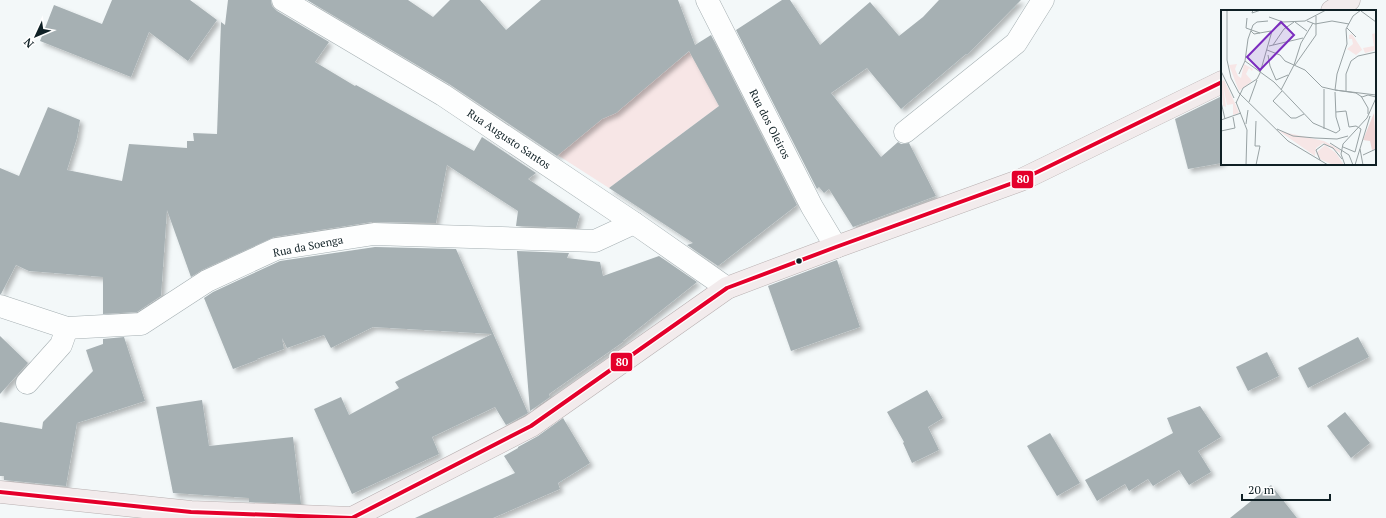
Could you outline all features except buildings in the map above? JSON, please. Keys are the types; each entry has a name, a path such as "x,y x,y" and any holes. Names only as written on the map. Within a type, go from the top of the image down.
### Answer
{"main road":[{"path":"1334,10 1349,0"},
{"path":"0,492 191,512 352,518 531,426 727,288 1022,180 1221,82"}],"street":[{"name":"Rua Augusto Santos","path":"283,0 443,95 634,223 727,288"},
{"name":"Rua dos Oleiros","path":"707,0 812,207 836,247"},
{"path":"904,132 1016,43 1043,0"},
{"name":"Rua da Soenga","path":"0,306 67,328 141,324 207,281 276,250 374,234 596,241 634,223"},
{"path":"27,383 61,345 67,328"}],"shaded area":[{"path":"690,51 719,106 609,188 556,154"}],"transit line":[{"name":"80","path":"0,492 191,512 352,518 531,426 727,288 1021,180 1221,82"}]}
